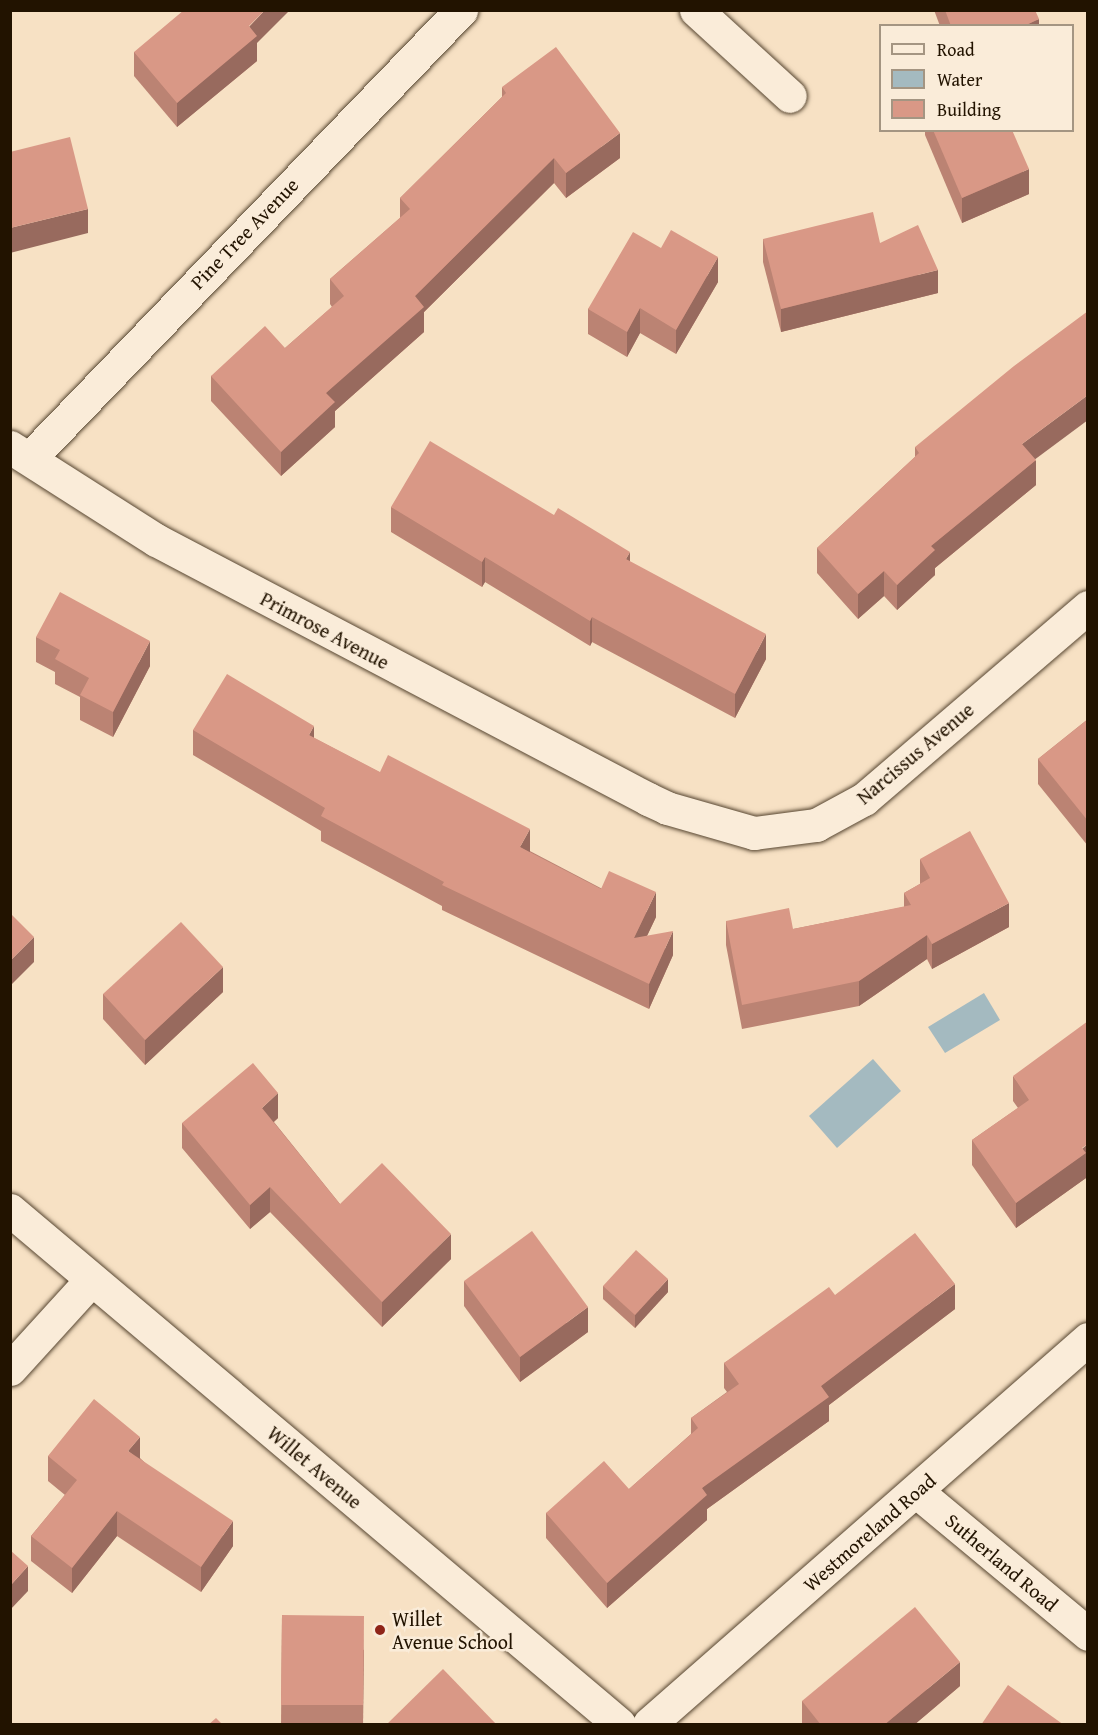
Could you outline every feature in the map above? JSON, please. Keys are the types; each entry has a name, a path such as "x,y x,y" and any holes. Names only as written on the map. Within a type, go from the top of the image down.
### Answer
{"street":[{"name":"Pine Tree Avenue","path":"20,452 461,10"},
{"path":"696,10 790,96"},
{"name":"Primrose Avenue","path":"20,452 156,540 648,799"},
{"name":"Narcissus Avenue","path":"648,799 667,808 754,833 816,825 864,799 1088,607"},
{"name":"Willet Avenue","path":"10,1210 619,1725"},
{"path":"10,1369 90,1280"},
{"name":"Westmoreland Road","path":"649,1725 1088,1339"},
{"name":"Sutherland Road","path":"915,1491 1088,1634"}],"water":[{"path":"984,993 1000,1020 945,1053 928,1027"},
{"path":"873,1059 901,1091 837,1148 809,1116"}],"building":[{"path":"184,10 265,10 249,26 257,36 177,103 134,52"},
{"path":"945,10 1035,10 1039,19 1028,24 950,24"},
{"path":"556,47 620,133 566,173 554,158 415,296 424,307 326,393 335,402 281,452 211,376 265,326 285,348 344,296 330,279 410,209 400,198 506,93 502,87"},
{"path":"934,132 1013,132 1029,169 962,198"},
{"path":"70,137 88,209 10,228 10,152"},
{"path":"873,212 880,243 918,225 938,270 781,309 763,239"},
{"path":"671,230 718,257 676,330 640,308 627,332 588,309 633,232 661,248"},
{"path":"1088,311 1088,395 1022,444 1036,460 931,546 935,550 897,585 884,571 858,594 817,548 919,453 915,447 1014,366"},
{"path":"430,441 554,515 558,508 630,552 626,559 766,634 735,694 592,617 590,621 485,557 482,562 391,507"},
{"path":"60,592 150,641 113,712 80,695 89,678 55,659 60,650 36,637"},
{"path":"227,674 314,726 309,735 380,772 388,755 530,829 520,847 601,889 609,871 656,892 634,938 673,931 649,984 442,885 444,882 321,816 325,808 193,730"},
{"path":"1088,719 1088,821 1038,759"},
{"path":"970,831 1009,903 932,944 927,935 859,981 742,1005 726,921 789,908 793,929 911,905 904,893 930,878 920,859"},
{"path":"10,913 34,937 10,961"},
{"path":"181,922 223,967 145,1040 103,994"},
{"path":"1088,1021 1088,1144 1082,1148 1086,1153 1016,1203 972,1140 1029,1100 1013,1076"},
{"path":"253,1063 278,1093 262,1108 340,1204 382,1163 451,1234 382,1302 270,1187 250,1205 182,1123"},
{"path":"532,1231 588,1307 520,1357 464,1281"},
{"path":"915,1233 955,1284 821,1386 829,1397 702,1488 707,1495 607,1583 546,1513 604,1461 629,1489 698,1428 691,1418 739,1384 724,1363 829,1287 835,1295"},
{"path":"636,1250 668,1279 635,1315 603,1286"},
{"path":"94,1399 140,1437 128,1451 233,1521 201,1567 117,1511 72,1568 31,1536 77,1480 48,1456"},
{"path":"10,1550 28,1566 10,1586"},
{"path":"915,1607 960,1662 884,1725 821,1725 802,1701"},
{"path":"282,1615 364,1616 363,1705 281,1705"},
{"path":"443,1669 497,1725 386,1725"},
{"path":"1008,1685 1064,1725 981,1725"},
{"path":"216,1718 223,1725 208,1725"}],"place":[{"name":"Willet Avenue School","path":"380,1630"}]}
